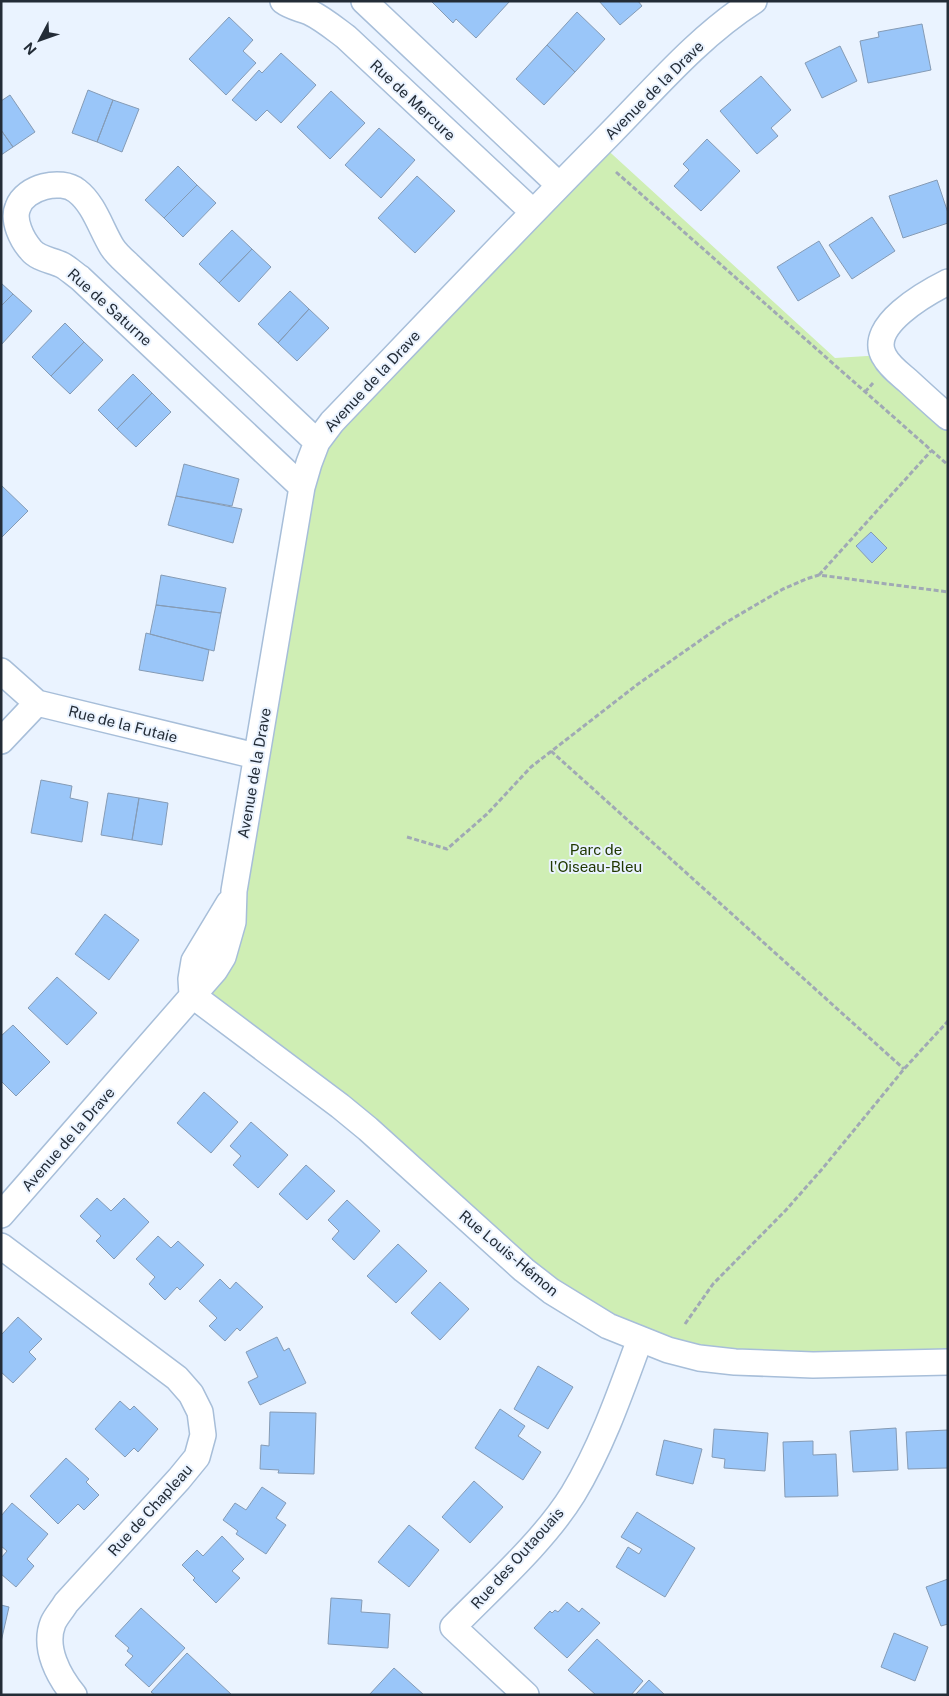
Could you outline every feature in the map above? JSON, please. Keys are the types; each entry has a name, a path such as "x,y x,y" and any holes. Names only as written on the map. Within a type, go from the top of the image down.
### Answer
{"street":[{"name":"Rue de Mercure","path":"283,1 292,8 308,12 328,23 346,37 533,212"},
{"path":"364,1 559,185"},
{"name":"Avenue de la Drave","path":"1,1215 164,1030 215,970 223,957 233,922 234,891 256,756 270,687 302,487 317,442 332,422 698,43 730,16 754,1"},
{"name":"Rue de Saturne","path":"302,487 80,278 63,265 46,260 32,252 23,238 17,221 17,208 28,195 45,186 62,185 77,191 90,206 113,248 126,262 317,442"},
{"path":"948,282 929,291 900,314 886,328 881,342 883,355 891,366 948,417"},
{"name":"Rue de la Futaie","path":"4,678 37,703 256,756"},
{"path":"1,741 37,703"},
{"name":"Rue Louis-Hémon","path":"192,995 368,1129 524,1270 551,1291 608,1326 668,1350 699,1358 735,1362 813,1366 948,1362"},
{"name":"Rue de Chapleau","path":"1,1246 177,1378 191,1394 200,1412 203,1435 197,1456 179,1479 66,1603 53,1624 50,1642 54,1663 63,1682 74,1695"},
{"name":"Rue des Outaouais","path":"526,1695 453,1627 552,1524 573,1494 602,1434 640,1339"}],"path":[{"path":"616,172 948,465"},
{"path":"819,575 931,451"},
{"path":"406,838 447,849 487,814 531,768 638,684 725,623 784,589 806,579 819,575 948,592"},
{"path":"551,751 904,1069"},
{"path":"685,1324 713,1284 792,1203 904,1069 948,1021"}],"green space":[{"name":"Parc de l'Oiseau-Bleu","path":"601,144 835,358 883,355 948,417 948,1362 735,1362 608,1326 192,995 205,981 309,463"}],"building":[{"path":"431,1 510,1 476,38 456,19 453,23"},
{"path":"599,1 638,1 642,6 620,25"},
{"path":"577,12 605,39 575,72 547,45"},
{"path":"229,17 253,40 243,51 256,63 226,95 189,59"},
{"path":"922,24 931,70 868,83 860,41 879,37 878,32"},
{"path":"547,45 575,72 544,105 516,79"},
{"path":"840,46 857,81 822,98 805,63"},
{"path":"281,53 316,85 281,123 267,110 256,121 232,100 259,70 262,73"},
{"path":"761,76 791,110 771,128 778,136 757,154 720,111"},
{"path":"88,90 113,100 97,142 72,133"},
{"path":"331,91 365,123 330,159 297,127"},
{"path":"10,95 35,132 13,147 1,130 1,101"},
{"path":"113,100 139,109 122,152 97,142"},
{"path":"379,128 415,160 381,198 345,165"},
{"path":"1,130 13,147 1,155"},
{"path":"707,139 740,171 701,211 674,186 689,170 683,164"},
{"path":"178,166 197,185 164,218 145,200"},
{"path":"417,176 455,211 415,253 378,218"},
{"path":"937,180 948,213 948,223 903,238 889,196"},
{"path":"197,185 216,203 183,237 164,218"},
{"path":"872,217 895,251 852,279 829,245"},
{"path":"232,230 252,249 219,283 199,264"},
{"path":"819,241 840,276 798,301 777,267"},
{"path":"252,249 271,267 239,302 219,283"},
{"path":"1,283 13,294 1,306"},
{"path":"290,291 309,309 278,343 258,324"},
{"path":"13,294 32,311 1,345 1,306"},
{"path":"309,309 329,328 297,361 278,343"},
{"path":"65,323 84,342 51,376 32,357"},
{"path":"84,342 103,360 70,394 51,376"},
{"path":"133,374 152,393 117,429 98,410"},
{"path":"152,393 171,412 136,447 117,429"},
{"path":"184,464 239,479 232,506 176,496"},
{"path":"1,485 28,511 1,538"},
{"path":"176,496 242,509 233,543 168,525"},
{"path":"871,532 887,548 872,563 856,546"},
{"path":"161,575 226,588 221,613 156,605"},
{"path":"156,605 221,613 214,651 150,634"},
{"path":"146,633 209,650 203,681 139,670"},
{"path":"41,780 72,786 70,798 88,802 82,842 31,833"},
{"path":"108,793 139,798 132,840 101,835"},
{"path":"139,798 168,803 162,845 132,840"},
{"path":"105,914 139,940 109,980 75,954"},
{"path":"57,977 97,1013 67,1045 28,1008"},
{"path":"13,1025 50,1062 16,1096 1,1081 1,1036"},
{"path":"204,1092 238,1122 211,1153 177,1123"},
{"path":"251,1122 288,1155 258,1188 233,1165 241,1156 230,1146"},
{"path":"306,1165 335,1191 307,1220 279,1194"},
{"path":"97,1198 111,1211 124,1198 149,1222 114,1259 96,1241 101,1236 80,1216"},
{"path":"347,1200 380,1231 354,1260 332,1239 339,1231 328,1220"},
{"path":"158,1236 171,1248 178,1241 204,1265 180,1290 177,1287 165,1300 149,1284 155,1277 136,1259"},
{"path":"398,1244 427,1271 396,1303 367,1276"},
{"path":"220,1279 230,1289 236,1282 263,1307 240,1331 237,1328 225,1341 209,1326 217,1318 199,1301"},
{"path":"440,1282 469,1309 440,1340 411,1313"},
{"path":"18,1317 42,1339 29,1352 36,1359 13,1383 1,1372 1,1335"},
{"path":"277,1337 284,1351 289,1348 306,1383 260,1405 248,1382 258,1377 246,1352"},
{"path":"538,1366 573,1387 548,1429 514,1409"},
{"path":"120,1401 130,1410 134,1406 158,1429 138,1452 134,1448 125,1457 95,1429"},
{"path":"500,1409 525,1426 518,1436 541,1452 523,1480 475,1448"},
{"path":"270,1412 316,1413 314,1474 278,1473 279,1470 260,1469 261,1445 269,1446"},
{"path":"896,1428 898,1470 853,1472 850,1431"},
{"path":"714,1429 768,1433 765,1471 724,1468 725,1459 712,1457"},
{"path":"948,1430 948,1468 908,1469 906,1432"},
{"path":"664,1440 702,1449 693,1484 656,1475"},
{"path":"813,1441 813,1455 836,1454 838,1496 785,1497 783,1442"},
{"path":"66,1458 89,1479 86,1482 99,1495 84,1510 78,1504 58,1524 30,1496"},
{"path":"474,1481 503,1507 470,1543 442,1517"},
{"path":"262,1487 286,1503 276,1518 286,1525 266,1554 236,1534 238,1531 223,1520 235,1503 246,1510"},
{"path":"12,1503 48,1534 27,1559 34,1566 16,1587 1,1574 1,1558 7,1551 1,1546 1,1516"},
{"path":"637,1512 695,1548 665,1597 616,1567 628,1547 639,1554 642,1549 621,1537"},
{"path":"409,1525 439,1550 409,1587 378,1562"},
{"path":"222,1536 244,1559 232,1571 240,1578 216,1603 193,1580 195,1578 182,1565 197,1550 203,1556"},
{"path":"948,1579 948,1624 941,1626 926,1587"},
{"path":"331,1598 362,1600 361,1612 390,1614 388,1648 328,1644"},
{"path":"567,1602 579,1612 582,1608 600,1623 567,1658 534,1628 550,1611 552,1613 555,1610 558,1612"},
{"path":"1,1605 9,1607 1,1642"},
{"path":"141,1608 185,1648 149,1687 125,1665 133,1656 127,1651 129,1648 115,1636"},
{"path":"894,1633 928,1647 915,1681 881,1667"},
{"path":"597,1639 643,1681 631,1695 596,1695 568,1670"},
{"path":"187,1653 232,1695 155,1695 151,1692"},
{"path":"394,1668 424,1695 369,1695"},
{"path":"649,1680 665,1695 635,1695"}]}
